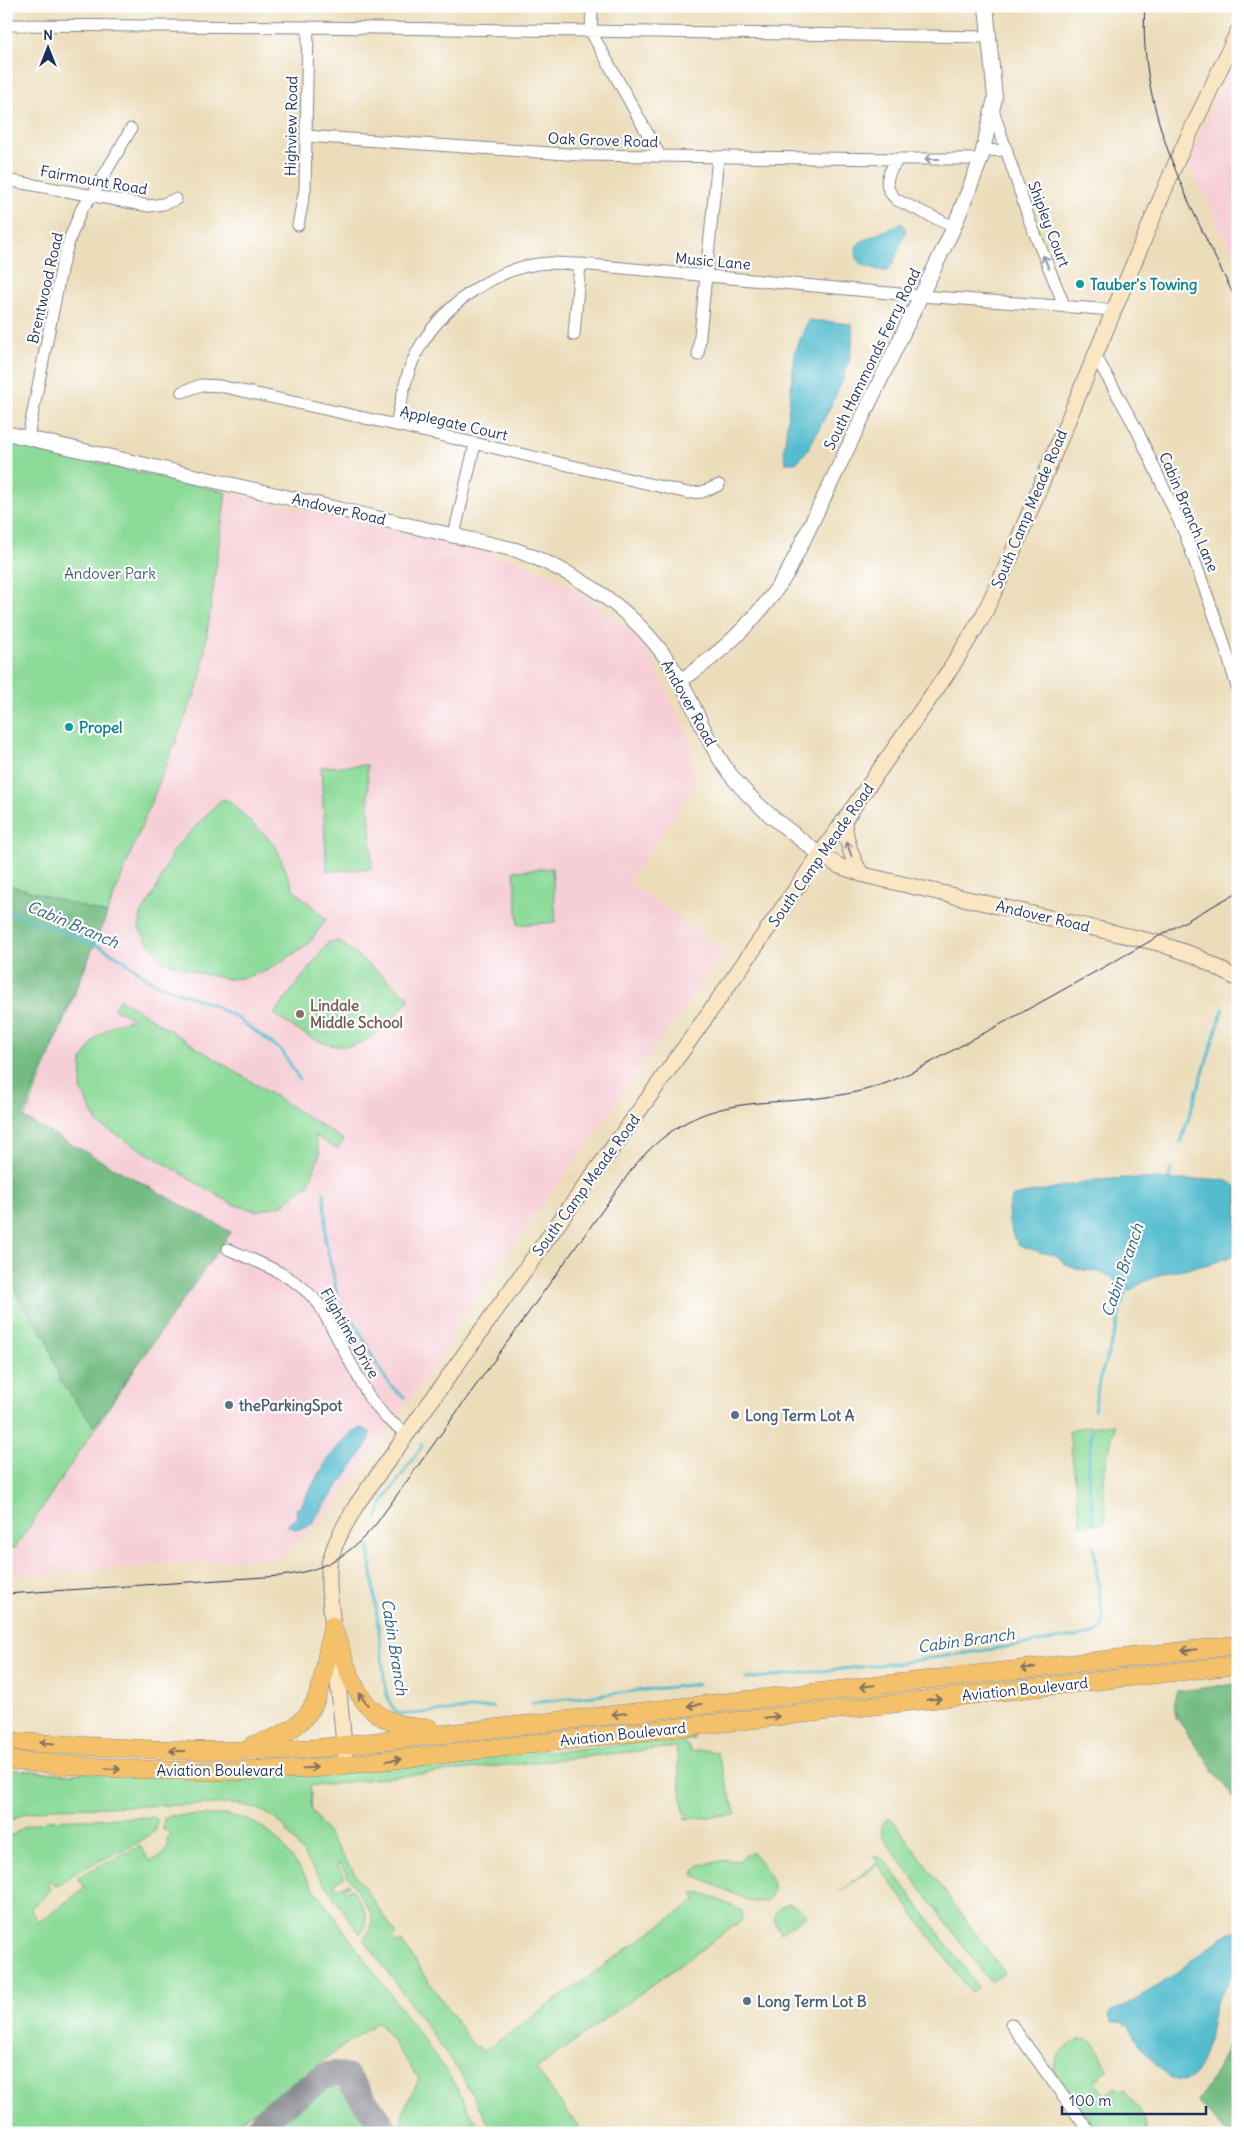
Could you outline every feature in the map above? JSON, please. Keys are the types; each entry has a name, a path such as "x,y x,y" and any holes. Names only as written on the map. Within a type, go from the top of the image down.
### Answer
{"main road":[{"name":"South Camp Meade Road","path":"346,1765 332,1626 329,1570 334,1548 341,1532 357,1504 821,855 952,668 983,616 1012,554 1094,354 1201,107 1238,31"},
{"path":"844,822 846,841 851,856 861,874"},
{"name":"Andover Road","path":"821,855 840,866 861,874 1158,943 1196,956 1238,979"},
{"path":"332,1626 358,1693 378,1715 390,1722 404,1726 489,1729"},
{"path":"226,1752 291,1731 308,1714 319,1694 332,1626"},
{"name":"Aviation Boulevard","path":"6,1740 159,1750 226,1752 344,1746 1238,1645"},
{"path":"1122,1678 1137,1656"},
{"name":"Aviation Boulevard","path":"6,1760 64,1766 187,1772 274,1771 346,1765 1238,1665"}],"street":[{"path":"592,6 592,32 660,156"},
{"name":"South Hammonds Ferry Road","path":"680,681 737,638 776,592 789,570 954,227 982,155 995,98 986,6"},
{"path":"6,25 308,27 990,37"},
{"name":"Highview Road","path":"298,225 305,189 308,27"},
{"name":"Shipley Court","path":"993,110 1030,222 1065,307"},
{"name":"Brentwood Road","path":"28,438 62,266 70,238 82,208 92,196 131,129"},
{"name":"Oak Grove Road","path":"306,136 546,153 899,159 982,155"},
{"path":"982,155 1007,150"},
{"path":"698,355 718,157"},
{"path":"899,159 890,169 887,190 890,194 896,200 954,227"},
{"name":"Fairmount Road","path":"6,180 149,206 163,204 176,199"},
{"name":"Music Lane","path":"396,424 407,375 420,345 435,325 454,305 494,279 522,268 548,263 580,264 921,296 1114,310"},
{"path":"574,335 580,264"},
{"name":"Cabin Branch Lane","path":"1094,354 1136,428 1185,534 1222,637 1238,690"},
{"name":"Applegate Court","path":"182,392 201,385 220,386 396,424 688,493 702,492 718,485"},
{"name":"Andover Road","path":"6,432 454,535 516,550 542,560 592,586 644,631 680,681 704,731 730,773 750,797 772,818 821,855"},
{"path":"454,535 475,444"},
{"name":"Flightime Drive","path":"228,1249 283,1273 308,1291 319,1304 369,1397 386,1418 407,1434"},
{"path":"1011,2024 1090,2133"}],"shaded area":[{"path":"1229,70 1238,75 1238,244 1232,252 1187,162"},
{"name":"Lindale Middle School","path":"226,492 479,550 527,564 565,583 625,626 647,649 690,739 690,760 697,783 629,882 725,951 451,1333 456,1335 328,1514 280,1557 6,1576 6,1561 225,1234 14,1145 201,678"}],"green space":[{"name":"Andover Park","path":"6,442 226,492 201,678 14,1145 225,1234 15,1548 6,1547"},
{"path":"367,765 372,869 327,871 321,767"},
{"path":"221,800 228,800 275,845 294,890 326,919 310,942 298,951 266,971 242,978 228,979 195,972 160,959 139,929 141,914 154,894 173,850"},
{"path":"552,868 556,922 518,925 514,871"},
{"path":"6,884 107,914 22,1117 231,1232 94,1426 60,1380 46,1338 19,1300 6,1263"},
{"path":"339,941 410,998 377,1033 362,1042 347,1046 331,1045 315,1039 274,1014 329,942"},
{"path":"120,999 344,1140 337,1149 314,1135 320,1153 309,1184 282,1205 256,1211 232,1204 97,1123 81,1089 82,1061 96,1037 117,1023 133,1019 114,1008"},
{"path":"1113,1424 1115,1426 1103,1477 1106,1521 1104,1523 1081,1526 1069,1431"},
{"path":"1238,1684 1238,1805 1176,1717 1174,1701 1177,1691"},
{"path":"695,1736 693,1739 686,1740 683,1743 688,1745 690,1752 704,1750 717,1752 736,1815 685,1819 684,1817 688,1817 688,1813 684,1814 676,1747 310,1786 312,1811 397,1935 393,1938 397,1944 401,1941 475,2048 478,2046 483,2052 696,1900 693,1893 706,1894 742,1911 742,1920 536,2069 583,2133 494,2133 460,2073 364,1939 372,1925 371,1913 340,1863 337,1865 345,1877 335,1883 335,1886 338,1889 348,1883 350,1885 344,1888 346,1891 352,1889 365,1911 366,1922 360,1934 284,1827 264,1812 242,1805 225,1804 52,1808 23,1814 6,1824 6,1769 67,1774 516,1751 561,1751"},
{"path":"224,1815 241,1818 256,1824 270,1833 283,1846 449,2075 482,2133 402,2133 403,2112 419,2079 378,2021 224,2133 6,2133 6,1839 26,1826 48,1820 153,1817 157,1819 156,1830 137,1843 75,1873 61,1883 55,1885 51,1880 47,1882 51,1889 45,1894 46,1896 30,1908 39,1922 85,1888 77,1877 140,1846 150,1861 158,1858 168,1848 167,1840 171,1835 168,1831 163,1830 164,1818 169,1816"},
{"path":"891,1818 1003,1971 1003,1974 990,1982 884,1839 881,1832 882,1823"},
{"path":"752,1851 770,1876 772,1882 773,1889 766,1901 753,1902 698,1878 693,1874 700,1865 726,1860 739,1861"},
{"path":"873,1856 879,1857 888,1864 978,1987 971,1993 878,1865 840,1891 878,1862"},
{"path":"787,1904 795,1906 807,1915 781,1933 776,1924 775,1916 778,1910"},
{"path":"1238,2015 1238,2133 1228,2133 1197,2102 1214,2076 1226,2051"},
{"path":"1079,2040 1091,2041 1095,2044 1109,2070 1094,2081 1105,2095 1117,2087 1119,2090 1124,2089 1145,2121 1146,2133 1098,2133 1054,2070 1059,2055"},
{"path":"328,2088 336,2089 349,2098 374,2133 275,2133 278,2126 297,2106"}],"water":[{"path":"902,223 906,230 893,264 887,271 878,270 859,263 856,246 862,241"},
{"path":"808,320 852,324 851,350 849,362 840,386 811,443 796,463 786,463 784,451 795,353"},
{"path":"1126,1178 1213,1179 1228,1181 1237,1187 1238,1252 1220,1261 1161,1275 1147,1280 1130,1290 1123,1289 1111,1277 1099,1272 1077,1269 1064,1263 1056,1255 1019,1245 1014,1238 1009,1222 1008,1208 1013,1196 1096,1180"},
{"path":"361,1428 370,1432 370,1439 311,1524 297,1530 287,1525 297,1517 296,1508 300,1508 318,1475 335,1450 353,1432"},
{"path":"1238,1931 1238,1965 1215,2005 1200,2065 1191,2077 1182,2081 1171,2078 1161,2070 1141,2046 1128,2026 1122,2022 1112,2022 1109,2017 1111,2013 1161,1984 1227,1934"}],"waterway":[{"name":"Cabin Branch","path":"6,910 101,947 122,959 152,982 210,1004 234,1016 282,1051 299,1079"},
{"name":"Cabin Branch","path":"1181,1142 1223,1009"},
{"name":"Cabin Branch","path":"1168,1182 1171,1169"},
{"name":"Cabin Branch","path":"324,1192 325,1239 337,1297"},
{"name":"Cabin Branch","path":"1094,1410 1099,1381 1114,1336 1127,1285"},
{"name":"Cabin Branch","path":"354,1321 382,1373 396,1391 404,1397"},
{"name":"Cabin Branch","path":"1092,1431 1088,1472 1093,1523"},
{"name":"Cabin Branch","path":"377,1519 383,1502 422,1446 421,1444"},
{"name":"Cabin Branch","path":"746,1679 898,1663 1094,1634 1101,1629 1103,1620 1093,1543"},
{"name":"Cabin Branch","path":"369,1547 386,1692 396,1712 410,1714 493,1707"},
{"name":"Cabin Branch","path":"532,1703 698,1684"}],"taxiway":[{"path":"255,2133 266,2117 323,2077 335,2074 348,2078 388,2133"}],"tram line":[{"path":"1145,6 1145,46 1150,85 1159,123 1187,197 1238,304"},
{"path":"6,1594 280,1576 295,1574 322,1566 345,1554 366,1536 376,1524 635,1165 661,1139 686,1122 712,1112 738,1106 823,1098 856,1092 908,1074 1238,892"}],"place":[{"name":"Tauber's Towing","path":"1080,284"},
{"name":"Propel","path":"69,727"},
{"name":"Lindale Middle School","path":"300,1014"},
{"name":"theParkingSpot","path":"229,1405"},
{"name":"Long Term Lot A","path":"735,1415"},
{"name":"Long Term Lot B","path":"747,2001"}]}
